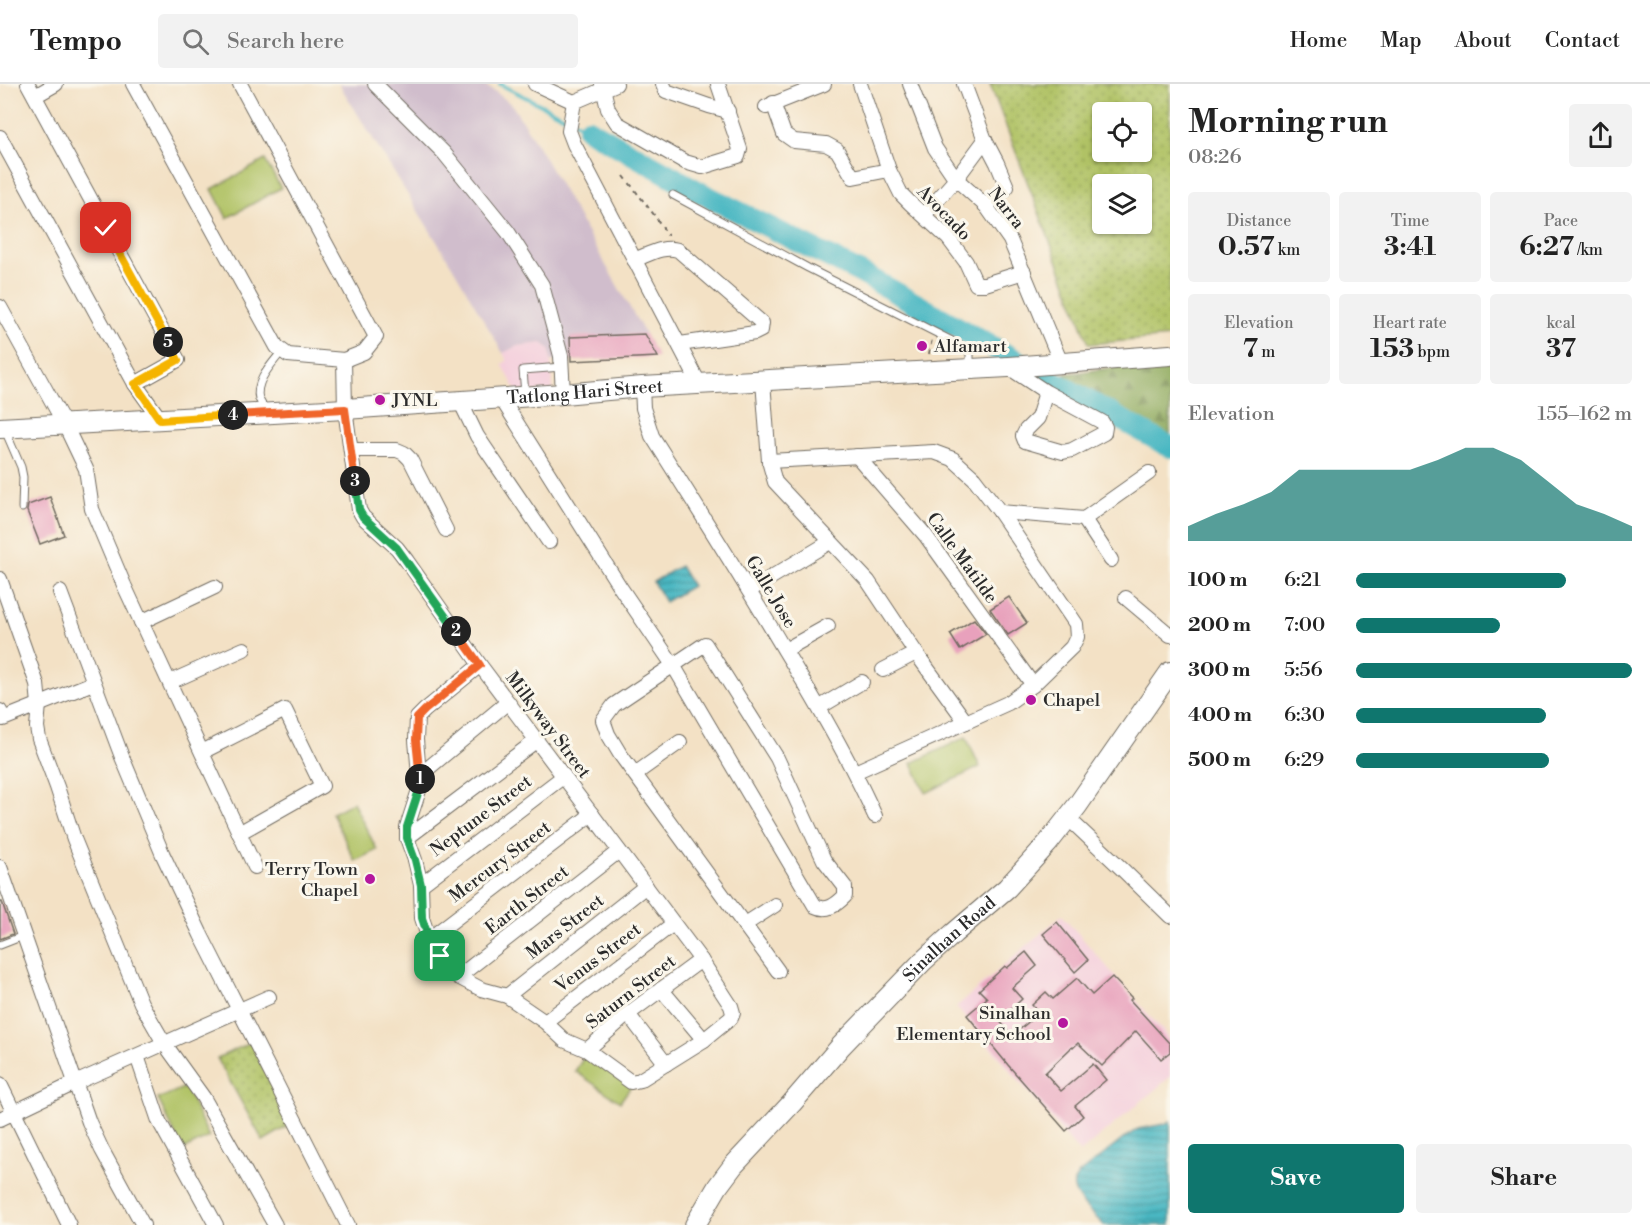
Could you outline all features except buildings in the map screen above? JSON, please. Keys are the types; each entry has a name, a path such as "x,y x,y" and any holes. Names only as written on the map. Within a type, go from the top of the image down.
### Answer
{"street":[{"path":"56,84 31,90 178,360 135,384"},
{"path":"133,84 277,347 288,355 344,360 364,352 376,337 240,84"},
{"path":"375,84 444,153 508,232 542,285 561,356 563,394"},
{"path":"535,84 573,106"},
{"path":"663,84 666,91 728,111"},
{"path":"700,385 568,131 573,106 607,86 608,109 617,123 686,162 702,167 738,156 740,149 718,84"},
{"path":"824,84 770,105 784,134 794,141 826,144 837,150 853,177 889,170"},
{"name":"Avocado","path":"860,84 889,170 902,194 948,238 966,262 976,284 985,284 1024,272"},
{"name":"Narra","path":"910,84 934,148 956,179 987,206 1011,240 1055,363"},
{"path":"964,84 985,140 1007,187 987,206"},
{"path":"0,136 135,384 160,420"},
{"path":"924,215 956,179 985,140"},
{"path":"634,260 670,247 678,250 762,323 761,330 755,333 680,344"},
{"path":"0,307 65,425 86,469 92,508 141,622 255,867"},
{"name":"Tatlong Hari Street","path":"2,428 345,409 642,387 970,369 1170,355"},
{"name":"Milkyway Street","path":"344,360 345,409 359,510 363,517 397,548 480,665 702,960 731,1006 733,1013 732,1018 704,1040"},
{"path":"1014,366 1046,392 1102,422 1106,427 1104,433 1064,452 1025,441 1023,436 1038,418 1046,392"},
{"path":"763,381 769,461 775,482 868,581 966,722"},
{"name":"Galle Jose","path":"642,387 643,408 652,436 750,590 820,707 855,772 875,816"},
{"path":"501,398 620,587 673,665 815,906 828,909 838,903 845,896 845,887 824,860 777,758 705,644 673,665 614,705 603,720 608,734 778,971"},
{"path":"460,401 477,436 549,542"},
{"path":"351,450 397,450 404,453 410,459 446,530"},
{"path":"769,461 934,452 953,459 974,478 1000,512 1076,624 1077,637 1072,647 1033,685 1008,703 855,772"},
{"name":"Calle Matilde","path":"857,456 926,536 1033,685"},
{"path":"1000,512 1084,519 1149,473"},
{"path":"1084,519 1111,560"},
{"path":"750,590 830,542"},
{"path":"0,579 37,684 39,739 74,839 141,1003 164,1043 203,1097 275,1225"},
{"path":"141,622 215,586"},
{"path":"60,592 93,683 163,855 348,1225"},
{"path":"1126,598 1170,635"},
{"path":"785,650 828,626"},
{"path":"170,682 244,649"},
{"path":"883,670 916,653"},
{"name":"Saturn Street","path":"480,665 417,718 420,787 407,827 407,838 421,885 422,918 429,939 440,956 458,977 481,989 507,996 545,1022 564,1040 587,1050 628,1014 702,960"},
{"name":"Sinalhan Road","path":"695,1225 733,1166 792,1103 840,1046 923,961 1007,888 1048,843 1170,672"},
{"path":"820,707 862,682"},
{"path":"0,711 3,719 93,683"},
{"path":"420,775 508,702"},
{"path":"202,752 285,710 322,786 239,833"},
{"path":"407,838 537,740"},
{"path":"635,774 680,742"},
{"name":"Neptune Street","path":"421,885 564,776"},
{"name":"Mercury Street","path":"429,939 592,814"},
{"path":"1068,818 1170,916"},
{"name":"Earth Street","path":"458,977 620,851"},
{"path":"0,867 89,1122 143,1225"},
{"name":"Mars Street","path":"507,996 646,886"},
{"path":"744,925 774,905"},
{"name":"Venus Street","path":"545,1022 673,924"},
{"path":"587,1050 632,1082 640,1080 704,1040 661,990"},
{"path":"0,1119 75,1083 269,997"},
{"path":"628,1014 666,1064"},
{"path":"137,1056 159,1121 216,1225"},
{"path":"0,1084 69,1225"}],"lane":[{"path":"674,195 778,252 964,347 970,354 970,369"},
{"path":"266,413 259,397 259,388 265,374 282,351"},
{"path":"526,396 523,370 561,367"},
{"path":"2,428 21,467 22,508"},
{"path":"0,945 23,936"}],"path":[{"path":"624,176 659,223 668,237 670,247"},
{"path":"926,371 933,332"}],"shaded area":[{"path":"339,84 482,84 512,105 538,146 645,334 570,337 571,361 551,361 550,349 542,343 517,346 503,353"},
{"path":"542,343 550,349 553,390 517,392 502,364 507,361 503,353 517,346"},
{"name":"Sinalhan Elementary School","path":"1062,915 1170,1039 1170,1077 1080,1153 956,1007"}],"green space":[{"path":"990,84 1170,84 1170,337 1089,344"},
{"path":"265,160 281,188 227,218 212,189"},
{"path":"1170,360 1170,447 1044,377"},
{"path":"966,737 980,767 926,793 912,763"},
{"path":"353,802 377,850 355,861 332,813"},
{"path":"251,1042 292,1124 263,1141 217,1058"},
{"path":"586,1054 632,1085 620,1102 575,1071"},
{"path":"185,1087 209,1137 183,1150 158,1099"}],"water":[{"path":"680,566 692,586 665,602 653,582"},
{"path":"1170,1121 1170,1225 1104,1225 1079,1199 1074,1187 1075,1180 1079,1174 1138,1129"}],"waterway":[{"path":"500,84 588,129"},
{"path":"588,129 703,194 861,273 1170,447"}],"place":[{"name":"Alfamart","path":"922,346"},
{"name":"JYNL","path":"380,400"},
{"name":"Chapel","path":"1031,700"},
{"name":"Terry Town Chapel","path":"370,879"},
{"name":"Sinalhan Elementary School","path":"1063,1023"}],"route":[{"path":"106,228 178,360 135,384 160,420 345,409 359,510 363,517 397,548 480,665 417,718 416,740 420,787 407,827 407,838 421,885 422,918 429,939 440,956"}]}
